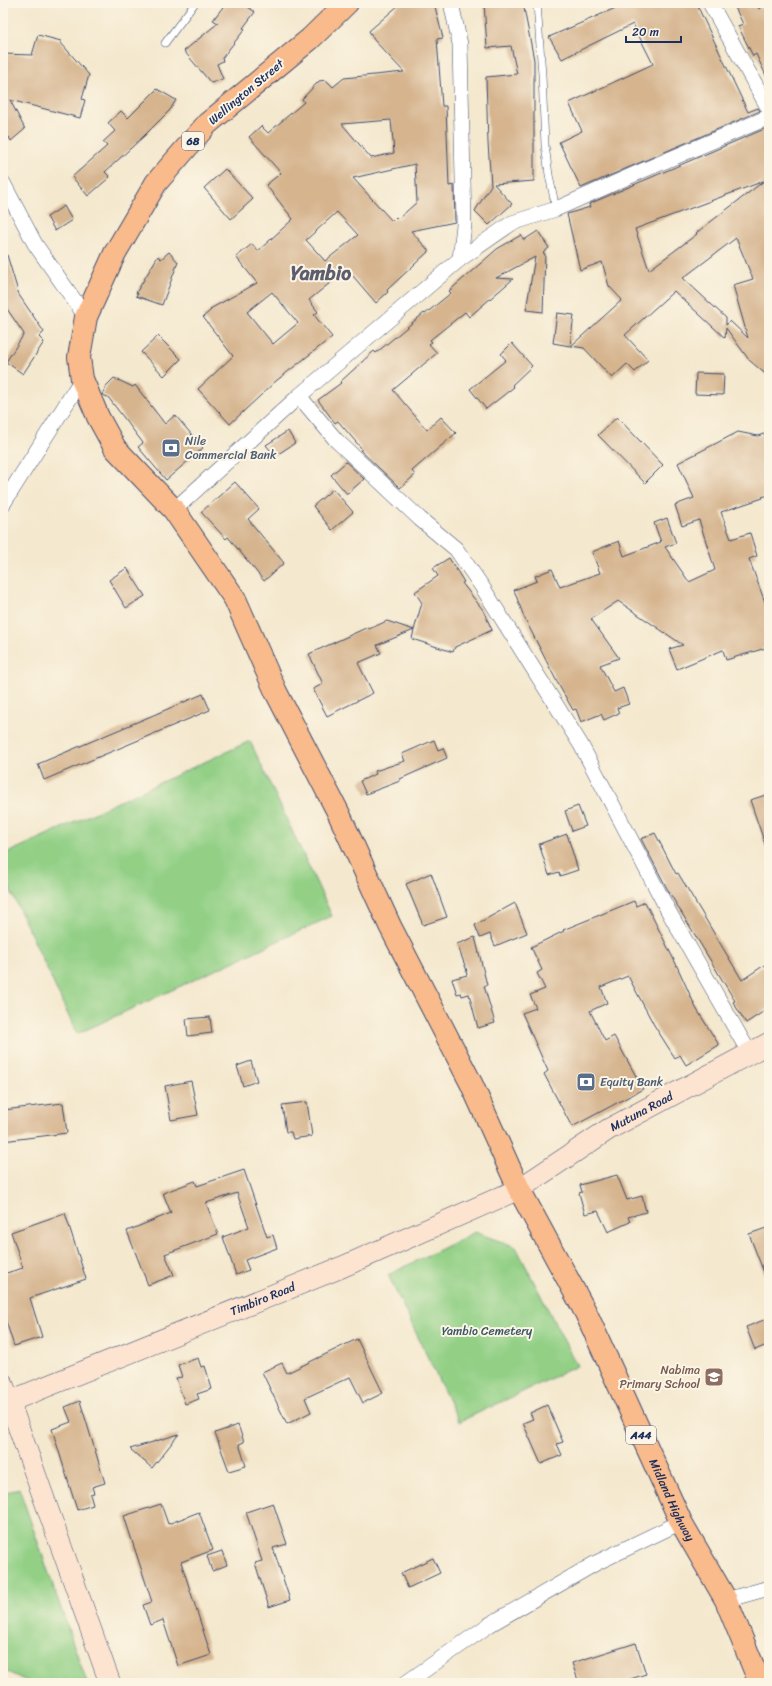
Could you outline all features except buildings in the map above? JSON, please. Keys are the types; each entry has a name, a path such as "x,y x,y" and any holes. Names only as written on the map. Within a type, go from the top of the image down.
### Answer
{"main road":[{"name":"Wellington Street","path":"174,510 115,448 98,417 82,379 79,357 86,317 115,252 156,183 208,124 310,39 347,3"},
{"name":"Midland Highway","path":"174,510 235,599 276,692 338,812 390,926 471,1083 519,1189 586,1313 682,1522 726,1600 760,1683"}],"street":[{"path":"451,3 460,44 464,225 460,259"},
{"path":"710,3 769,109"},
{"path":"174,510 299,396 460,259 512,223 556,209 769,117"},
{"path":"3,183 35,244 86,317"},
{"path":"3,504 82,379"},
{"path":"299,396 336,440 420,519 456,549 481,585 581,745 670,914 750,1054"},
{"name":"Mutuna Road","path":"519,1189 609,1129 769,1043"},
{"name":"Timbiro Road","path":"5,1396 342,1267 519,1189"},
{"path":"5,1396 110,1683"},
{"path":"406,1683 489,1625 596,1563 682,1522"},
{"path":"726,1600 769,1588"}],"lane":[{"path":"165,43 195,3"},
{"path":"537,3 545,145 556,209"}],"green space":[{"path":"250,741 332,916 77,1034 3,874 3,855"},
{"name":"Yambio Cemetery","path":"475,1232 516,1247 577,1366 459,1422 388,1275"},
{"path":"19,1488 87,1683 31,1683 3,1670 3,1494"}],"place":[{"name":"Nile Commercial Bank","path":"171,448"},
{"name":"Equity Bank","path":"586,1082"},
{"name":"Nabima Primary School","path":"714,1377"}],"district":[{"name":"Yambio","path":"321,273"}]}
